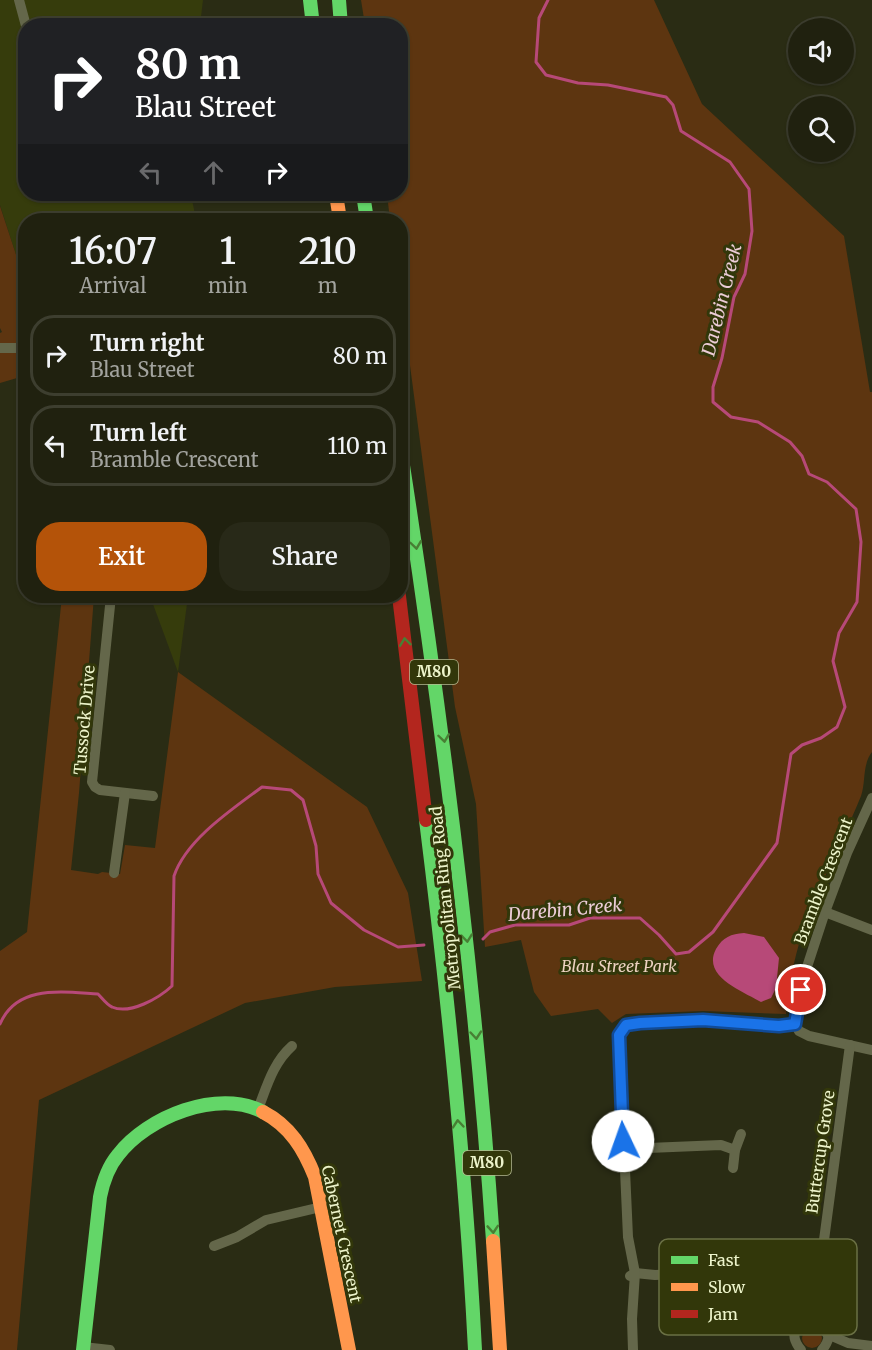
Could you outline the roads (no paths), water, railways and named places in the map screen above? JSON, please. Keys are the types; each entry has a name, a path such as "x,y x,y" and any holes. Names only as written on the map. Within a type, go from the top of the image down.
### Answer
{"main road":[{"path":"310,0 312,18"},
{"path":"339,0 340,18"},
{"name":"Metropolitan Ring Road","path":"408,500 446,754 463,900 493,1223 500,1350"},
{"name":"Metropolitan Ring Road","path":"400,603 446,982 475,1350"},
{"name":"Cabernet Crescent","path":"83,1349 100,1197 107,1173 128,1143 155,1125 199,1105 226,1102 258,1109 288,1128 305,1150 315,1177 349,1350"}],"street":[{"path":"19,0 24,18"},
{"path":"0,348 18,348"},
{"name":"Tussock Drive","path":"110,603 92,776 95,787 100,790 153,796"},
{"path":"114,873 125,793"},
{"name":"Bramble Crescent","path":"795,1024 804,980 825,912 847,853 871,803"},
{"path":"825,912 872,930"},
{"path":"633,1350 632,1319 628,1297 633,1276 626,1262 628,1236 619,1035 626,1025 703,1020 779,1026 795,1024 803,1034 872,1050"},
{"name":"Buttercup Grove","path":"824,1239 850,1045"},
{"path":"258,1109 272,1072 292,1046"},
{"path":"733,1168 735,1150 741,1134"},
{"path":"624,1149 721,1145 735,1150"},
{"path":"214,1246 237,1237 266,1220 321,1207"},
{"path":"633,1276 659,1275"},
{"path":"834,1335 848,1343"},
{"path":"824,1349 848,1343 872,1346"},
{"path":"83,1349 111,1350"}],"waterway":[{"name":"Darebin Creek","path":"483,939 490,932 515,925 569,925 590,918 640,918 676,954 689,952 713,932 777,843 791,754 802,745 821,738 837,727 845,707 833,661 839,633 857,602 861,542 856,509 827,482 809,474 802,456 790,442 758,422 731,417 713,402 713,387 722,358 734,297 745,274 752,231 749,189 730,162 681,131 673,105 666,97 608,85 578,83 546,75 536,62 539,18 548,0"},
{"name":"Darebin Creek","path":"0,1024 8,1011 18,1002 42,993 98,994 112,1007 127,1009 152,1000 172,986 174,876 188,850 199,838 262,787 291,790 303,800 316,846 318,874 331,903 364,930 398,947 424,945"}],"park label":[{"name":"Blau Street Park","path":"619,966"}]}
